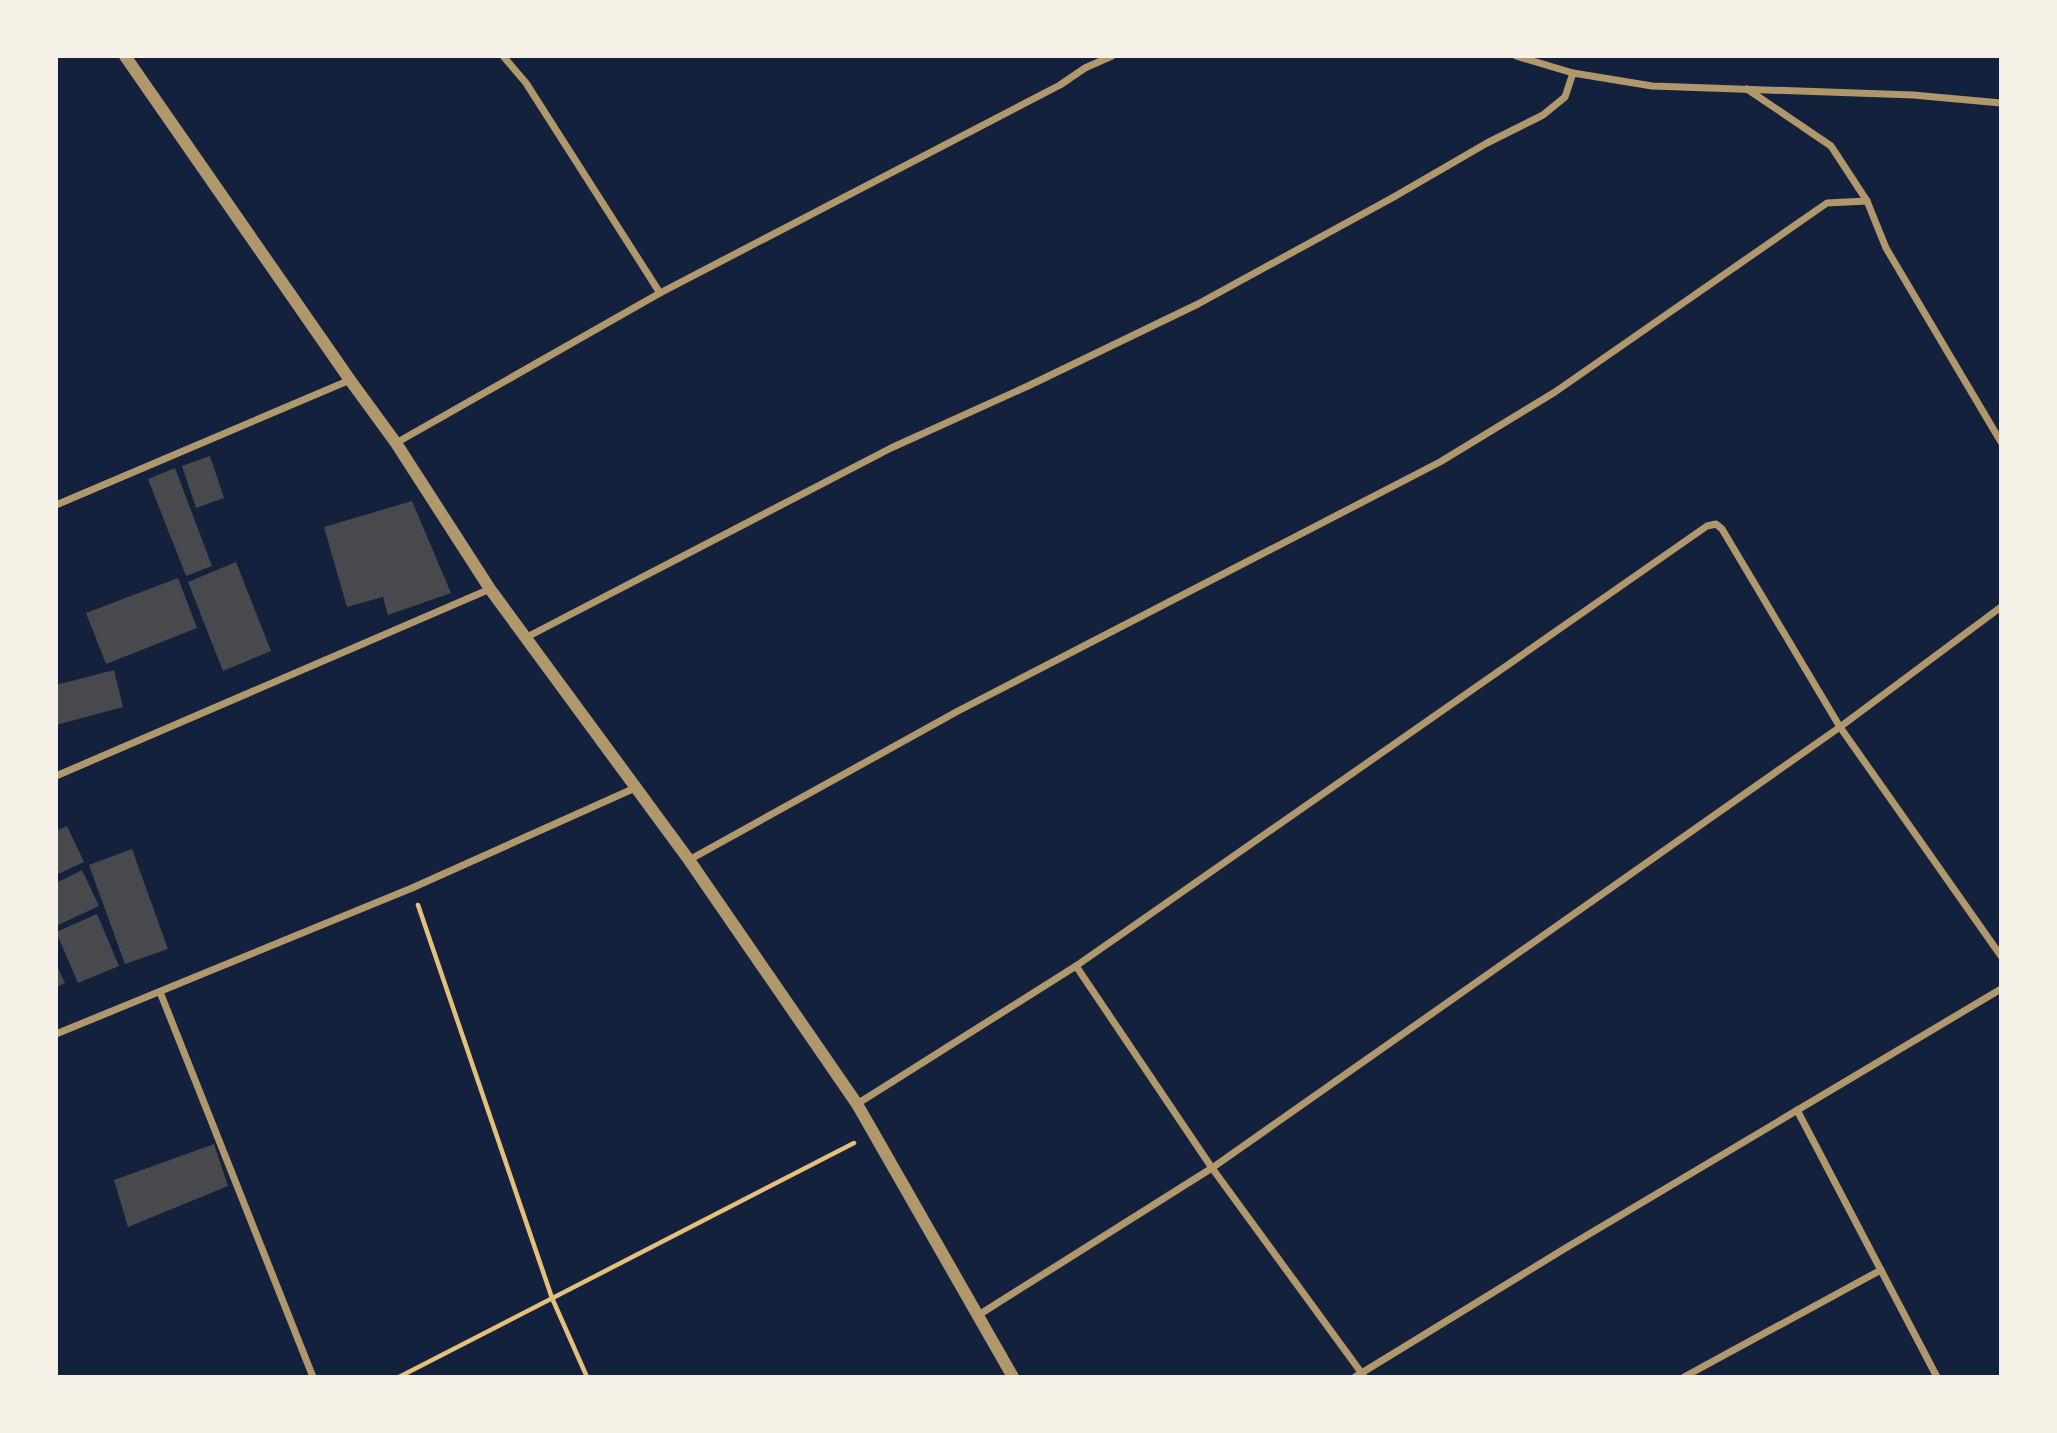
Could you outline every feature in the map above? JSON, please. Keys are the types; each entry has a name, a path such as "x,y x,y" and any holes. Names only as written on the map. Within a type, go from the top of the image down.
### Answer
{"street":[{"path":"125,56 396,443 490,589 689,860 858,1104 1013,1377"},
{"path":"503,56 526,83 660,293"},
{"path":"396,443 660,293 1112,56"},
{"path":"1516,56 1573,73 1653,86 1913,95 2001,103"},
{"path":"527,637 891,448 1198,304 1543,114 1565,97 1573,73"},
{"path":"1747,89 1831,146 1867,201 1886,248 2001,442"},
{"path":"689,860 958,711 1440,462 1555,392 1828,203 1867,201"},
{"path":"56,505 350,380"},
{"path":"858,1104 1076,966 1707,526 1716,524 1722,529 1840,727 2001,956"},
{"path":"56,776 490,589"},
{"path":"977,1316 1212,1168 1840,727 2001,607"},
{"path":"56,1034 412,888 635,788"},
{"path":"1076,966 1212,1168 1360,1376 2001,989"},
{"path":"160,992 313,1377"},
{"path":"1797,1110 1937,1377"},
{"path":"1684,1377 1881,1270"}],"path":[{"path":"412,888 552,1298 587,1377"},
{"path":"399,1377 874,1133"}],"building":[{"path":"210,456 224,498 196,508 182,466"},
{"path":"175,468 212,566 186,576 148,479"},
{"path":"412,501 451,593 388,615 383,597 347,607 324,527"},
{"path":"236,562 271,651 223,671 188,582"},
{"path":"178,578 197,628 106,664 86,613"},
{"path":"114,670 123,707 56,725 56,685"},
{"path":"67,826 84,862 56,875 56,831"},
{"path":"132,849 168,949 125,964 89,865"},
{"path":"82,870 99,906 56,926 56,883"},
{"path":"97,914 119,966 78,983 56,932"},
{"path":"56,964 65,983 56,987"},
{"path":"214,1144 228,1186 128,1227 114,1180"}]}
